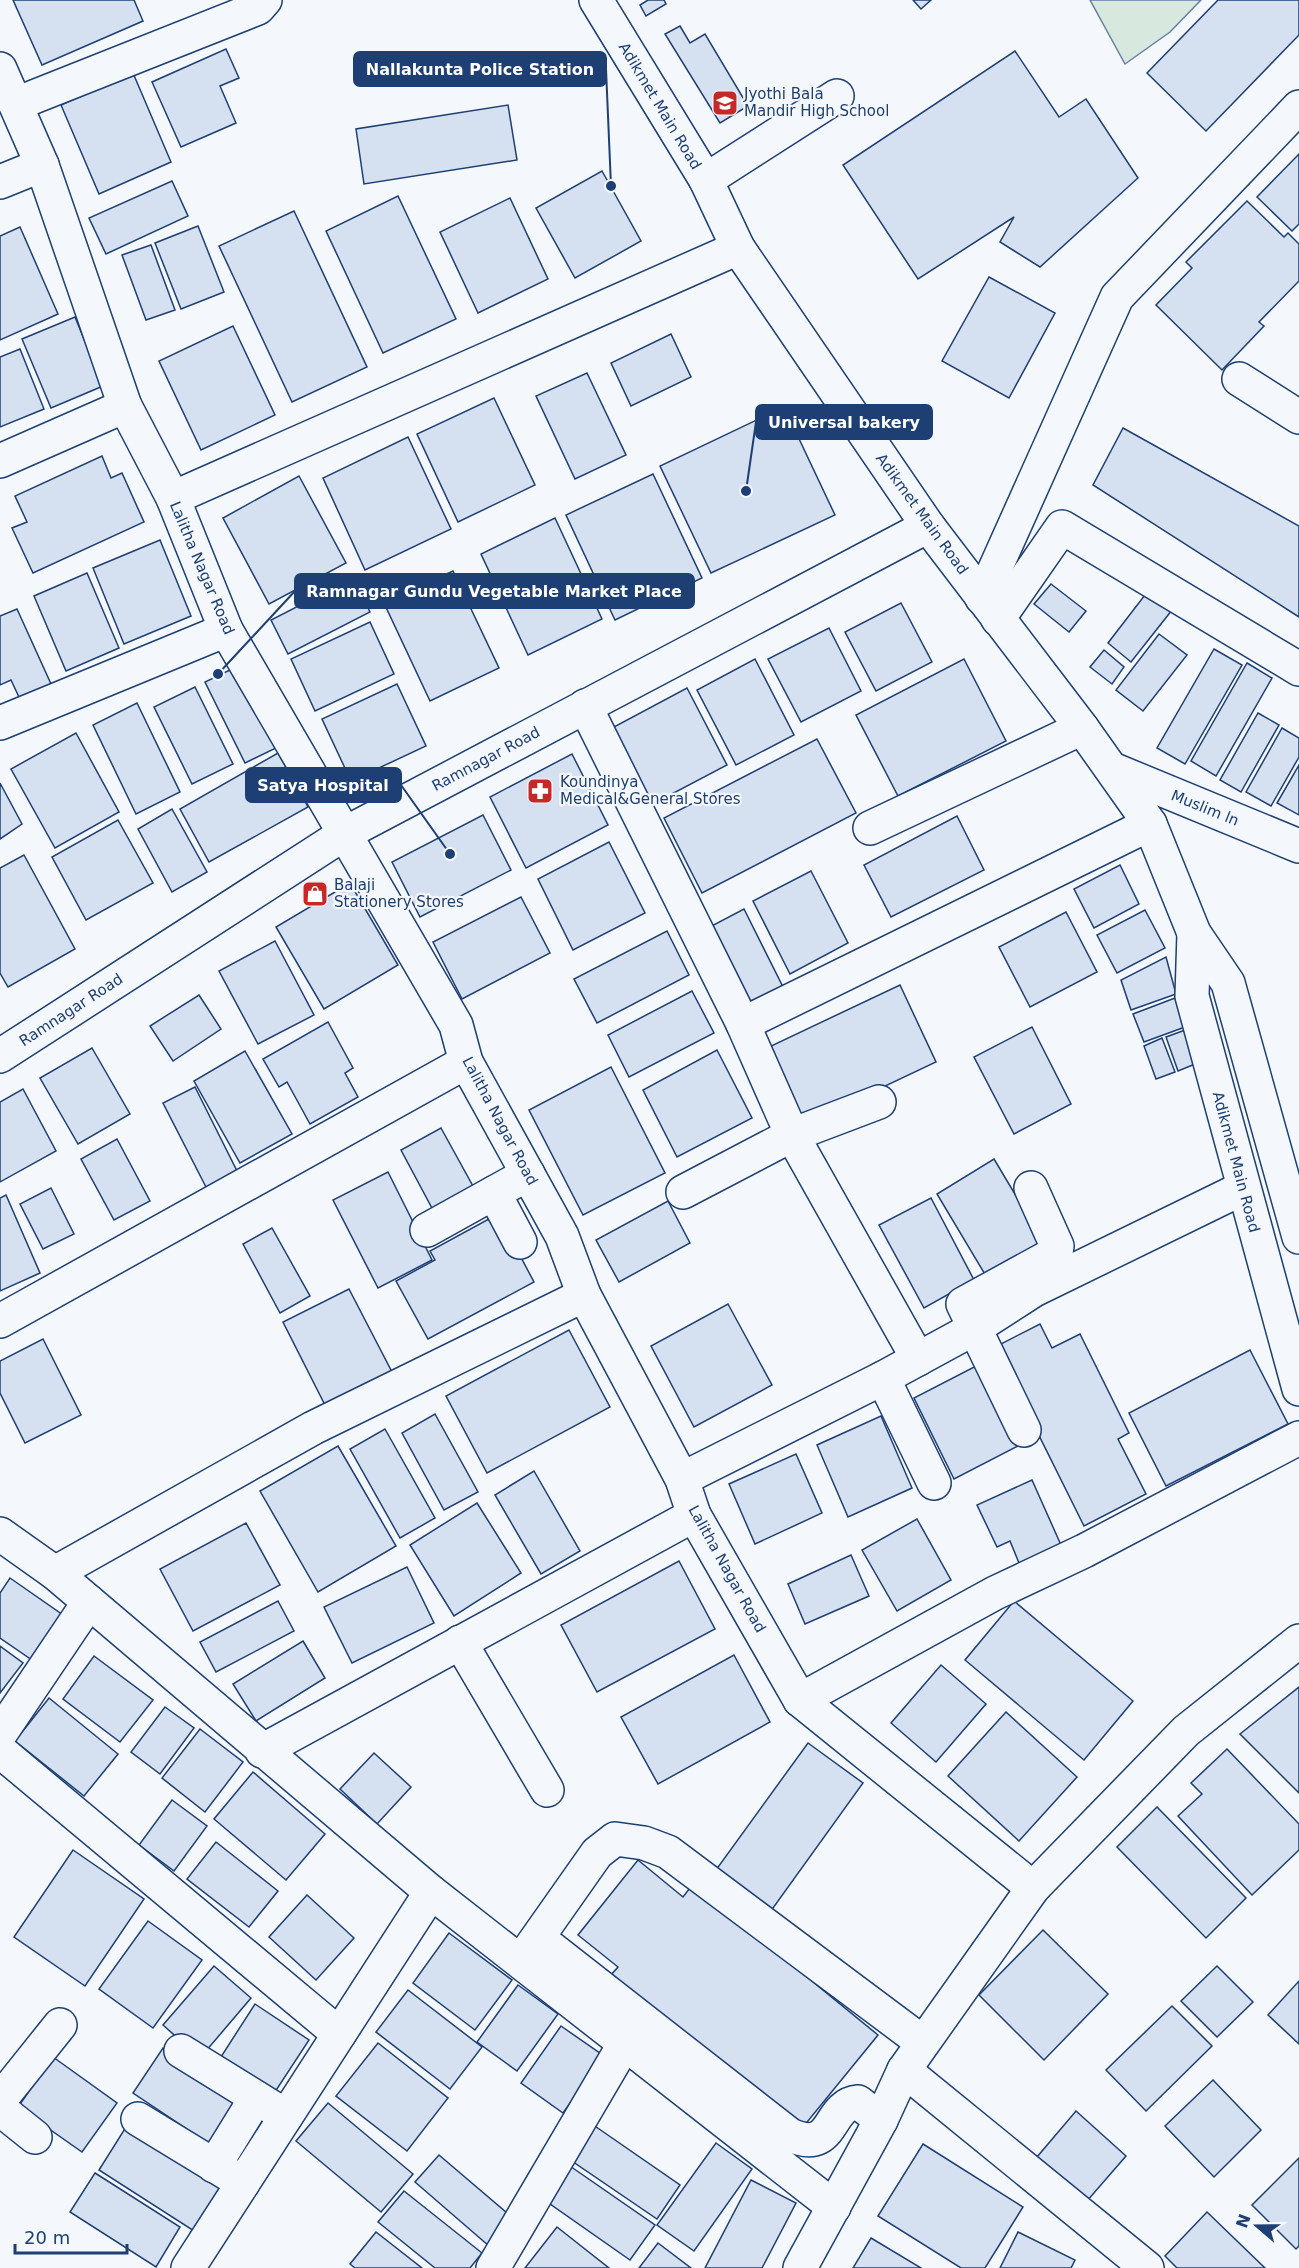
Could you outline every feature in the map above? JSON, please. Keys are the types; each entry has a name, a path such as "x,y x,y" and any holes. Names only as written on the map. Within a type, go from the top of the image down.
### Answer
{"street":[{"path":"16,104 258,9 265,0"},
{"name":"Adikmet Main Road","path":"596,0 706,180 738,248 928,526 1082,728 1150,824 1194,933 1228,983 1299,1237"},
{"name":"Lalitha Nagar Road","path":"0,69 42,165 125,406 173,498 226,630 456,1025 466,1062 562,1236 584,1295 682,1479 694,1515 800,1700 1033,1888"},
{"path":"706,180 837,96"},
{"path":"990,608 1117,297 1299,107"},
{"path":"0,182 42,165"},
{"path":"173,498 738,248"},
{"path":"1239,379 1299,417"},
{"path":"0,461 125,406"},
{"name":"Ramnagar Road","path":"0,1056 344,834 928,526"},
{"path":"990,608 1062,527 1299,669"},
{"path":"0,723 226,630"},
{"path":"585,706 742,1024 792,1135 918,1359"},
{"path":"870,828 1082,728"},
{"name":"Muslim ln","path":"1112,769 1299,846"},
{"path":"742,1024 1150,824"},
{"name":"Adikmet Main Road","path":"1194,933 1192,996 1299,1389"},
{"path":"0,1321 466,1062"},
{"path":"683,1192 792,1135 879,1102"},
{"path":"427,1230 528,1174"},
{"path":"682,1479 884,1378 975,1328 1027,1275 1056,1253 1057,1246 1031,1188"},
{"path":"1027,1275 1243,1188"},
{"path":"494,1193 520,1242"},
{"path":"55,1574 313,1428 584,1295"},
{"path":"975,1328 1024,1430"},
{"path":"884,1378 934,1483"},
{"path":"800,1700 995,1593 1084,1551 1299,1438"},
{"path":"262,1751 694,1515"},
{"path":"0,1534 89,1602 431,1892 529,1950 790,2135 810,2141 824,2136 845,2106 851,2103 858,2102 881,2120"},
{"path":"0,1734 89,1602"},
{"path":"800,2268 881,2120 904,2070 1033,1888 1186,1731 1299,1641"},
{"path":"460,1642 547,1790"},
{"path":"0,1751 339,2034"},
{"path":"529,1950 597,1853 615,1839 644,1843 669,1852 922,2042"},
{"path":"188,2268 431,1892"},
{"path":"529,1950 625,2043 834,2207"},
{"path":"0,2100 60,2025"},
{"path":"493,2268 625,2043"},
{"path":"182,2051 286,2116"},
{"path":"904,2070 1112,2256 1147,2268"},
{"path":"214,2166 256,2098"},
{"path":"0,2109 35,2137"},
{"path":"138,2119 243,2183"}],"shaded area":[{"path":"1090,0 1201,0 1170,32 1125,64"}],"building":[{"path":"13,0 134,0 143,21 42,65"},
{"path":"648,0 664,0 666,4 646,16 640,5"},
{"path":"913,0 931,0 921,9"},
{"path":"1218,0 1299,0 1299,35 1206,131 1147,73"},
{"path":"680,26 690,43 705,34 748,106 720,123 665,34"},
{"path":"226,49 239,78 220,86 236,123 181,147 152,82"},
{"path":"1015,51 1059,117 1086,99 1138,178 1040,267 1000,242 1014,217 918,279 843,165"},
{"path":"133,73 171,162 99,194 61,105"},
{"path":"508,105 517,160 364,184 356,129"},
{"path":"1299,154 1299,224 1292,231 1257,197"},
{"path":"602,171 641,241 575,278 536,208"},
{"path":"172,181 188,216 106,254 89,218"},
{"path":"398,196 456,319 383,353 326,231"},
{"path":"510,198 548,279 478,313 440,232"},
{"path":"1247,201 1284,237 1288,233 1299,244 1299,281 1259,322 1264,326 1222,370 1156,305 1192,268 1186,262"},
{"path":"294,211 367,367 292,402 219,246"},
{"path":"198,226 224,292 181,309 155,243"},
{"path":"20,227 58,314 0,340 0,236"},
{"path":"151,245 175,310 146,320 122,255"},
{"path":"989,277 1055,313 1009,398 942,361"},
{"path":"75,317 103,386 51,408 22,339"},
{"path":"233,326 275,415 201,450 159,361"},
{"path":"671,334 691,377 631,406 611,363"},
{"path":"20,349 44,409 0,427 0,357"},
{"path":"587,373 626,455 575,479 536,396"},
{"path":"494,398 535,485 458,522 417,434"},
{"path":"784,407 835,515 711,573 660,466"},
{"path":"1123,428 1299,526 1299,617 1093,485"},
{"path":"408,437 451,529 365,570 323,478"},
{"path":"102,456 111,478 122,473 144,522 33,573 12,528 27,522 15,496"},
{"path":"653,474 702,578 615,620 566,515"},
{"path":"299,476 346,563 269,604 223,518"},
{"path":"555,518 602,619 528,655 481,554"},
{"path":"160,540 191,616 124,644 93,568"},
{"path":"453,571 499,668 430,701 384,603"},
{"path":"87,573 119,648 66,671 34,596"},
{"path":"353,578 370,612 288,654 271,620"},
{"path":"1051,584 1086,611 1069,632 1034,604"},
{"path":"1148,591 1172,610 1131,662 1108,643"},
{"path":"901,603 932,662 876,691 845,632"},
{"path":"17,609 56,695 25,710 11,680 0,685 0,616"},
{"path":"370,622 394,674 315,711 291,659"},
{"path":"829,628 861,691 801,722 768,659"},
{"path":"1159,634 1187,655 1143,711 1116,690"},
{"path":"1214,649 1242,665 1185,764 1157,748"},
{"path":"1104,650 1124,667 1112,684 1090,667"},
{"path":"755,659 794,735 736,765 697,690"},
{"path":"964,659 1006,741 898,796 856,715"},
{"path":"1247,663 1272,678 1216,776 1191,761"},
{"path":"236,667 276,748 245,763 205,682"},
{"path":"397,684 426,746 351,781 322,719"},
{"path":"195,687 233,764 192,784 154,707"},
{"path":"687,688 727,765 651,805 612,728"},
{"path":"137,703 180,792 136,814 93,725"},
{"path":"1258,713 1279,725 1241,792 1220,780"},
{"path":"1282,728 1299,738 1299,757 1271,806 1246,792"},
{"path":"76,733 119,812 55,848 11,769"},
{"path":"817,739 856,813 702,893 664,818"},
{"path":"278,753 308,807 209,862 180,809"},
{"path":"572,754 608,825 526,868 490,797"},
{"path":"1299,765 1299,815 1277,803"},
{"path":"0,783 22,824 0,839"},
{"path":"172,809 207,872 172,892 138,829"},
{"path":"483,815 511,870 420,917 392,862"},
{"path":"957,816 984,870 891,917 864,865"},
{"path":"118,820 153,883 86,920 52,857"},
{"path":"609,842 645,913 573,950 538,879"},
{"path":"24,855 75,949 8,987 0,973 0,868"},
{"path":"1120,865 1139,904 1094,928 1074,889"},
{"path":"811,871 848,943 790,974 753,901"},
{"path":"350,883 398,965 324,1009 276,927"},
{"path":"521,897 550,953 462,999 433,942"},
{"path":"744,909 784,989 745,1010 704,930"},
{"path":"1145,910 1165,948 1117,973 1097,935"},
{"path":"1066,912 1097,972 1030,1007 999,947"},
{"path":"667,931 689,975 597,1023 574,979"},
{"path":"275,941 314,1015 258,1044 219,971"},
{"path":"1166,957 1176,994 1131,1010 1121,980"},
{"path":"900,985 936,1062 805,1124 769,1047"},
{"path":"692,991 714,1033 629,1077 608,1035"},
{"path":"199,995 221,1029 173,1061 150,1026"},
{"path":"1175,998 1185,1027 1144,1042 1133,1014"},
{"path":"328,1022 353,1068 345,1073 358,1097 310,1124 287,1082 279,1087 263,1059"},
{"path":"1032,1027 1071,1104 1014,1134 974,1057"},
{"path":"1188,1029 1200,1062 1178,1071 1166,1037"},
{"path":"1162,1038 1175,1072 1156,1079 1144,1046"},
{"path":"92,1048 130,1114 78,1144 40,1078"},
{"path":"717,1050 752,1118 677,1157 643,1090"},
{"path":"245,1051 292,1134 240,1163 194,1081"},
{"path":"611,1067 665,1173 583,1215 529,1110"},
{"path":"195,1087 238,1173 207,1189 163,1103"},
{"path":"23,1089 56,1151 0,1182 0,1102"},
{"path":"441,1128 474,1188 433,1210 401,1150"},
{"path":"117,1139 150,1201 114,1220 81,1159"},
{"path":"994,1159 1043,1241 986,1276 937,1194"},
{"path":"388,1172 432,1260 378,1288 333,1200"},
{"path":"51,1188 74,1234 43,1249 20,1204"},
{"path":"6,1195 40,1273 0,1291 0,1198"},
{"path":"931,1198 974,1280 924,1308 879,1225"},
{"path":"668,1201 690,1243 619,1282 596,1240"},
{"path":"498,1214 534,1282 428,1339 396,1281 435,1260 430,1251"},
{"path":"272,1228 310,1296 280,1313 243,1244"},
{"path":"349,1289 393,1374 327,1409 283,1322"},
{"path":"728,1304 772,1385 694,1427 651,1346"},
{"path":"1040,1324 1052,1348 1080,1334 1129,1433 1118,1439 1146,1494 1084,1526 995,1347"},
{"path":"569,1330 610,1407 487,1473 446,1396"},
{"path":"43,1339 81,1415 25,1443 0,1393 0,1361"},
{"path":"1250,1350 1288,1424 1166,1486 1129,1413"},
{"path":"978,1365 1018,1446 954,1479 914,1398"},
{"path":"435,1414 478,1492 444,1510 402,1433"},
{"path":"881,1416 912,1488 848,1517 817,1445"},
{"path":"385,1429 435,1518 400,1538 350,1449"},
{"path":"338,1446 396,1546 318,1592 260,1491"},
{"path":"796,1454 822,1513 755,1544 729,1484"},
{"path":"534,1471 580,1551 541,1574 495,1495"},
{"path":"1032,1480 1061,1545 1019,1563 1010,1541 997,1547 977,1505"},
{"path":"477,1503 521,1573 454,1616 410,1545"},
{"path":"917,1519 951,1580 897,1611 862,1550"},
{"path":"246,1523 280,1585 193,1631 160,1569"},
{"path":"851,1555 869,1596 805,1624 788,1584"},
{"path":"679,1561 715,1629 597,1692 561,1625"},
{"path":"407,1567 434,1623 352,1663 324,1607"},
{"path":"10,1578 63,1615 32,1660 0,1638 0,1593"},
{"path":"278,1601 294,1631 216,1672 200,1642"},
{"path":"1014,1601 1133,1701 1084,1760 965,1660"},
{"path":"303,1641 325,1678 256,1721 233,1684"},
{"path":"0,1646 23,1663 0,1693"},
{"path":"734,1655 770,1722 658,1784 621,1717"},
{"path":"94,1656 153,1700 120,1742 63,1699"},
{"path":"941,1665 986,1704 936,1762 891,1723"},
{"path":"1299,1687 1299,1793 1240,1734"},
{"path":"49,1698 118,1754 84,1796 15,1741"},
{"path":"165,1707 194,1728 160,1774 131,1752"},
{"path":"1006,1712 1077,1777 1019,1841 948,1776"},
{"path":"200,1729 243,1762 205,1812 162,1778"},
{"path":"808,1743 863,1783 768,1915 713,1874"},
{"path":"1227,1749 1299,1824 1299,1850 1252,1895 1178,1816 1202,1794 1191,1783"},
{"path":"374,1753 411,1787 377,1824 340,1789"},
{"path":"253,1772 325,1834 286,1880 214,1819"},
{"path":"172,1800 207,1826 174,1871 139,1845"},
{"path":"1157,1807 1246,1898 1206,1938 1117,1847"},
{"path":"216,1842 278,1891 249,1927 187,1879"},
{"path":"73,1850 144,1899 85,1986 14,1937"},
{"path":"638,1860 683,1897 693,1884 878,2035 799,2132 610,1976 618,1967 578,1935"},
{"path":"307,1895 354,1938 316,1980 269,1937"},
{"path":"148,1921 202,1960 153,2028 99,1989"},
{"path":"1043,1930 1108,1994 1044,2060 979,1995"},
{"path":"449,1933 512,1980 475,2030 413,1983"},
{"path":"214,1966 251,1998 200,2058 163,2025"},
{"path":"1217,1966 1253,2002 1217,2037 1181,2001"},
{"path":"1299,1981 1299,2044 1268,2015"},
{"path":"518,1985 558,2014 517,2071 477,2042"},
{"path":"408,1990 482,2047 450,2089 376,2032"},
{"path":"255,2004 309,2040 273,2095 219,2060"},
{"path":"1172,2006 1212,2046 1146,2111 1106,2070"},
{"path":"561,2026 604,2056 563,2113 521,2083"},
{"path":"378,2043 448,2098 407,2151 336,2096"},
{"path":"163,2048 247,2104 217,2149 133,2093"},
{"path":"53,2057 117,2103 82,2152 18,2107"},
{"path":"1213,2080 1261,2130 1214,2177 1165,2126"},
{"path":"328,2103 413,2174 381,2212 296,2141"},
{"path":"1076,2111 1126,2156 1087,2201 1037,2157"},
{"path":"589,2122 680,2185 657,2219 566,2157"},
{"path":"126,2127 221,2189 194,2231 99,2170"},
{"path":"716,2143 752,2169 694,2251 657,2225"},
{"path":"923,2144 1023,2207 985,2268 961,2268 878,2216"},
{"path":"439,2155 513,2218 489,2246 415,2182"},
{"path":"1299,2158 1299,2246 1296,2249 1252,2205"},
{"path":"567,2164 655,2225 630,2260 543,2199"},
{"path":"95,2173 180,2227 156,2267 70,2212"},
{"path":"751,2180 796,2203 762,2268 705,2268"},
{"path":"404,2191 482,2253 470,2268 435,2268 378,2222"},
{"path":"1207,2212 1265,2268 1177,2268 1165,2256"},
{"path":"557,2227 609,2268 525,2268"},
{"path":"376,2232 422,2268 355,2268 350,2264"},
{"path":"1018,2232 1075,2260 1071,2268 1000,2268"},
{"path":"871,2238 921,2268 853,2268"},
{"path":"658,2243 691,2268 639,2268"}],"place":[{"name":"Jyothi Bala Mandir High School","path":"725,103"},
{"name":"Nallakunta Police Station","path":"611,186"},
{"name":"Universal bakery","path":"746,491"},
{"name":"Ramnagar Gundu Vegetable Market Place","path":"218,674"},
{"name":"Koundinya Medical&General Stores","path":"540,791"},
{"name":"Satya Hospital","path":"450,854"},
{"name":"Balaji Stationery Stores","path":"315,894"}]}
